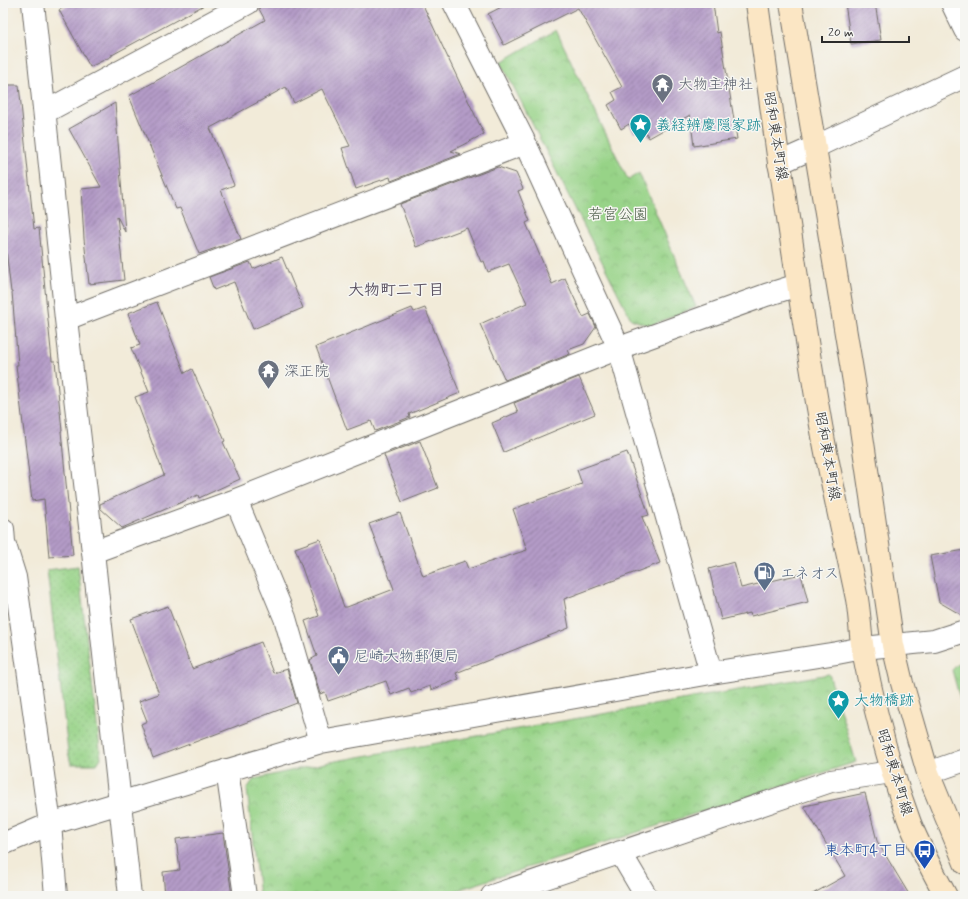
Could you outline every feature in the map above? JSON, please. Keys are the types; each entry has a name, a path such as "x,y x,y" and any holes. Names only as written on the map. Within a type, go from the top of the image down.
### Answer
{"main road":[{"name":"昭和東本町線","path":"757,3 779,163 798,285 824,440 857,601 863,648 872,692 892,772 910,824 946,896"},
{"name":"昭和東本町線","path":"791,3 852,374 893,645 902,683 928,773 965,863"}],"street":[{"path":"33,3 66,319 130,896"},
{"path":"45,112 248,3"},
{"path":"454,3 525,143 619,348 712,673"},
{"path":"952,3 965,30"},
{"path":"779,163 965,76"},
{"path":"66,319 525,143"},
{"path":"93,552 236,500 619,348 798,285"},
{"path":"236,500 285,618 321,742"},
{"path":"3,529 4,542 15,577 50,824 56,896"},
{"path":"3,844 50,824 321,742 863,648 934,641 965,631"},
{"path":"928,773 965,760"},
{"path":"227,770 245,896"},
{"path":"492,896 831,781 892,772"},
{"path":"620,852 646,896"}],"green space":[{"name":"若宮公園","path":"556,30 628,180 639,173 696,307 649,326 631,319 501,62"},
{"path":"78,566 101,758 97,764 71,764 68,752 47,570"},
{"path":"965,657 965,717 952,670"},
{"path":"829,674 856,762 439,896 259,896 247,789 254,779 330,762"}],"building":[{"path":"72,3 208,3 90,67 59,10"},
{"path":"260,3 422,3 484,134 451,151 461,154 391,181 390,177 356,189 342,148 350,146 322,89 294,103 286,87 210,128 234,185 221,190 241,239 199,254 180,208 176,209 129,96 265,20 259,9"},
{"path":"509,3 713,3 717,33 720,32 737,139 694,146 690,115 649,138 643,128 634,133 629,124 621,129 608,105 616,100 612,92 622,87 578,8 504,45 488,14"},
{"path":"845,3 875,3 881,40 851,44"},
{"path":"3,85 19,85 34,229 39,228 52,361 55,361 73,555 49,557 44,499 32,501 16,365 18,365 12,292 4,232 7,232 3,191"},
{"path":"115,103 125,232 117,216 124,280 89,284 84,239 81,189 101,187 69,129"},
{"path":"498,167 516,173 523,189 518,191 530,221 526,223 552,284 565,278 583,317 590,314 596,327 584,344 568,350 570,354 505,380 480,324 527,303 509,264 488,272 484,261 481,262 467,228 416,247 400,204"},
{"path":"282,257 303,308 253,329 234,282 214,290 209,277 250,262 253,269"},
{"path":"157,302 185,373 192,369 206,400 207,399 225,441 223,442 240,479 199,498 198,495 122,528 100,508 100,504 164,475 135,397 149,392 131,348 140,345 128,313"},
{"path":"412,308 414,312 425,308 460,393 409,414 410,417 375,431 371,421 347,430 316,347"},
{"path":"579,377 595,414 504,452 492,423 518,412 514,403"},
{"path":"420,441 438,488 402,502 384,455"},
{"path":"627,452 649,515 642,517 660,563 564,599 569,628 456,673 459,679 431,690 430,686 411,693 409,688 391,695 386,681 328,701 325,692 320,694 310,660 317,656 305,621 319,616 295,548 320,539 344,607 347,607 394,589 369,524 400,513 423,576 465,561 468,569 527,550 513,509 582,484 577,470"},
{"path":"965,550 965,617 939,602 930,556"},
{"path":"734,562 741,588 801,574 808,602 751,616 750,613 721,620 709,569"},
{"path":"168,606 192,669 261,642 273,673 287,669 297,703 153,758 141,724 147,721 139,701 159,694 131,619"},
{"path":"865,793 877,841 910,896 809,896 845,876 804,806"},
{"path":"223,833 232,896 165,896 163,872 180,870 176,839"}],"place":[{"name":"大物主神社","path":"663,104"},
{"name":"義経辨慶隠家跡","path":"640,144"},
{"name":"深正院","path":"269,390"},
{"name":"エネオス","path":"764,592"},
{"name":"尼崎大物郵便局","path":"338,676"},
{"name":"大物橋跡","path":"838,720"},
{"name":"東本町4丁目","path":"924,870"}],"district":[{"name":"大物町二丁目","path":"396,289"}]}
